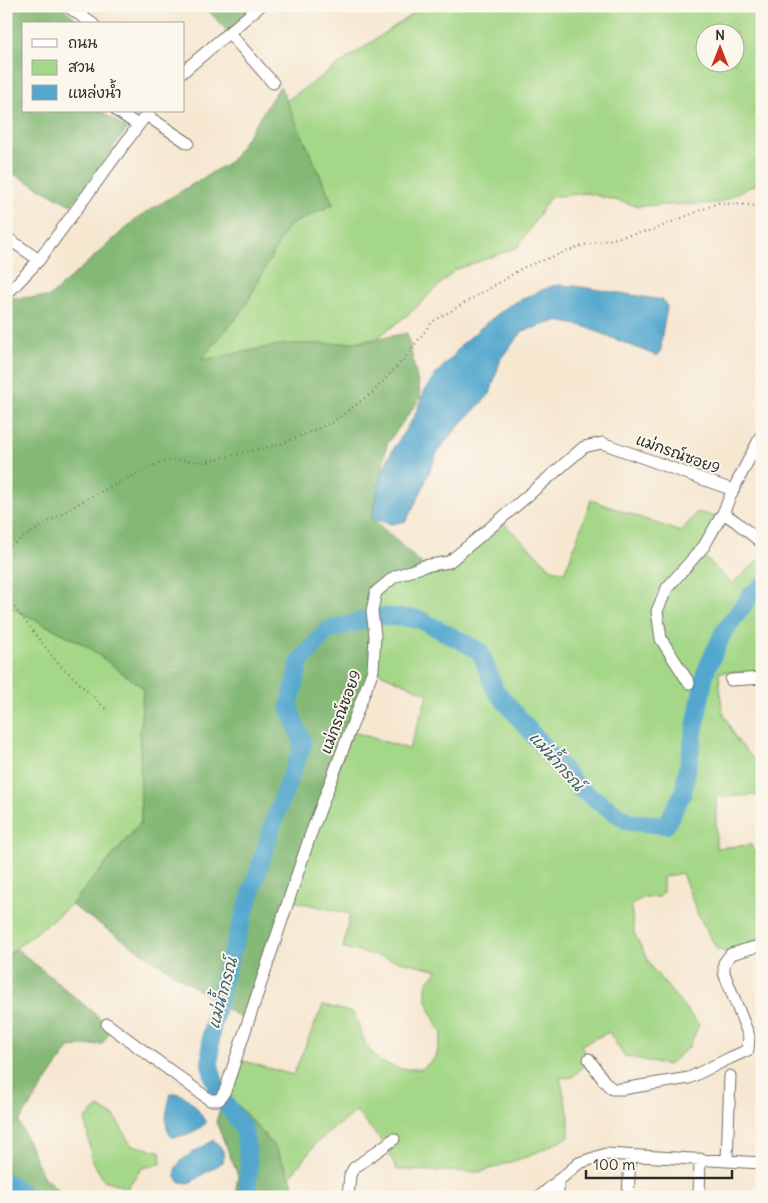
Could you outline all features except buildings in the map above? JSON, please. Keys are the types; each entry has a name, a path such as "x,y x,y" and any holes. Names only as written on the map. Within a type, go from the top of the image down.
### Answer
{"street":[{"path":"67,6 90,22"},
{"path":"185,70 260,6"},
{"path":"229,33 274,83"},
{"path":"118,112 138,125"},
{"path":"6,295 39,260 148,113 188,143"},
{"path":"6,237 39,260"},
{"path":"689,683 661,639 657,611 667,588 704,546 723,513 762,434"},
{"name":"แม่กรณ์ซอย9","path":"107,1024 210,1100 219,1100 225,1091 310,836 373,670 375,636 372,611 376,592 394,577 424,566 449,562 584,447 602,443 733,490"},
{"path":"723,513 762,543"},
{"path":"731,680 762,678"},
{"path":"589,1059 604,1081 612,1088 622,1089 689,1078 748,1050 749,1036 724,973 724,963 731,954 762,945"},
{"path":"727,1160 730,1076"},
{"path":"348,1197 350,1175 354,1168 394,1139"},
{"path":"539,1197 579,1162 606,1154 762,1163"},
{"path":"628,1197 630,1156"},
{"path":"699,1197 700,1160"},
{"path":"558,1180 558,1197"}],"path":[{"path":"6,548 86,499 161,462 176,460 204,462 213,460 284,443 333,422 373,392 403,360 432,322 522,268 584,245 653,230 718,203 762,206"},
{"path":"6,602 15,608 56,661 108,711"}],"green space":[{"path":"6,6 61,6 76,19 74,22 22,22 22,112 102,112 127,129 71,205 6,170"},
{"path":"204,6 260,6 229,33"},
{"path":"424,6 762,6 762,181 718,203 638,206 587,193 550,197 518,247 455,270 410,313 376,339 200,360 243,310 287,227 333,204 286,101"},
{"path":"280,86 333,204 287,227 243,310 201,360 284,344 356,343 407,333 421,397 387,444 372,518 424,566 376,592 373,670 248,1023 71,905 141,822 140,735 143,688 85,645 6,605 6,298 49,297 137,218 231,161"},
{"path":"591,500 681,532 697,512 720,518 699,551 732,584 762,557 762,673 719,672 722,710 736,739 762,769 762,795 716,797 716,848 751,845 762,862 762,945 731,954 717,949 698,915 682,873 663,877 663,892 659,897 644,897 631,906 634,933 652,968 699,1025 689,1047 668,1065 624,1056 609,1032 581,1045 589,1059 573,1077 560,1078 569,1116 569,1137 529,1156 480,1172 397,1170 385,1145 356,1111 316,1143 290,1177 275,1147 225,1091 240,1060 293,1075 323,1005 354,1013 366,1045 379,1061 399,1069 422,1069 436,1057 442,1034 430,1009 426,995 427,983 438,970 343,948 350,914 289,900 350,731 409,749 428,694 373,670 376,592 394,577 449,562 500,520 552,569 565,572"},
{"path":"6,605 85,645 143,688 140,735 141,822 71,905 6,956"},
{"path":"17,949 112,1028 102,1044 69,1048 19,1122 43,1176 65,1197 6,1197 6,956"},
{"path":"225,1091 275,1147 300,1197 235,1197 238,1175 216,1122"},
{"path":"99,1107 115,1117 131,1145 160,1151 161,1164 142,1168 127,1188 104,1180 92,1161 85,1119"}],"water":[{"path":"560,285 663,300 667,308 661,350 657,356 583,326 557,321 523,331 501,358 490,394 438,451 421,492 406,521 392,524 372,519 381,472 415,415 425,390 437,373 461,345 510,305 552,286"},
{"path":"171,1093 177,1093 187,1098 206,1123 190,1133 172,1137 166,1122"},
{"path":"214,1140 222,1150 224,1155 223,1162 189,1183 180,1182 176,1178 176,1167 184,1158"}],"waterway":[{"name":"แม่น้ำกรณ์","path":"379,616 419,619 480,651 495,690 580,789 629,822 666,825 683,793 705,673 723,633 751,595 762,586"},
{"name":"แม่น้ำกรณ์","path":"217,1090 210,1065 211,1033 223,980 278,809 303,744 289,707 300,661 328,630 365,620"},
{"name":"แม่น้ำกรณ์","path":"226,1104 244,1129 249,1165 247,1197"},
{"name":"แม่น้ำกรณ์","path":"6,1182 28,1197"}]}
